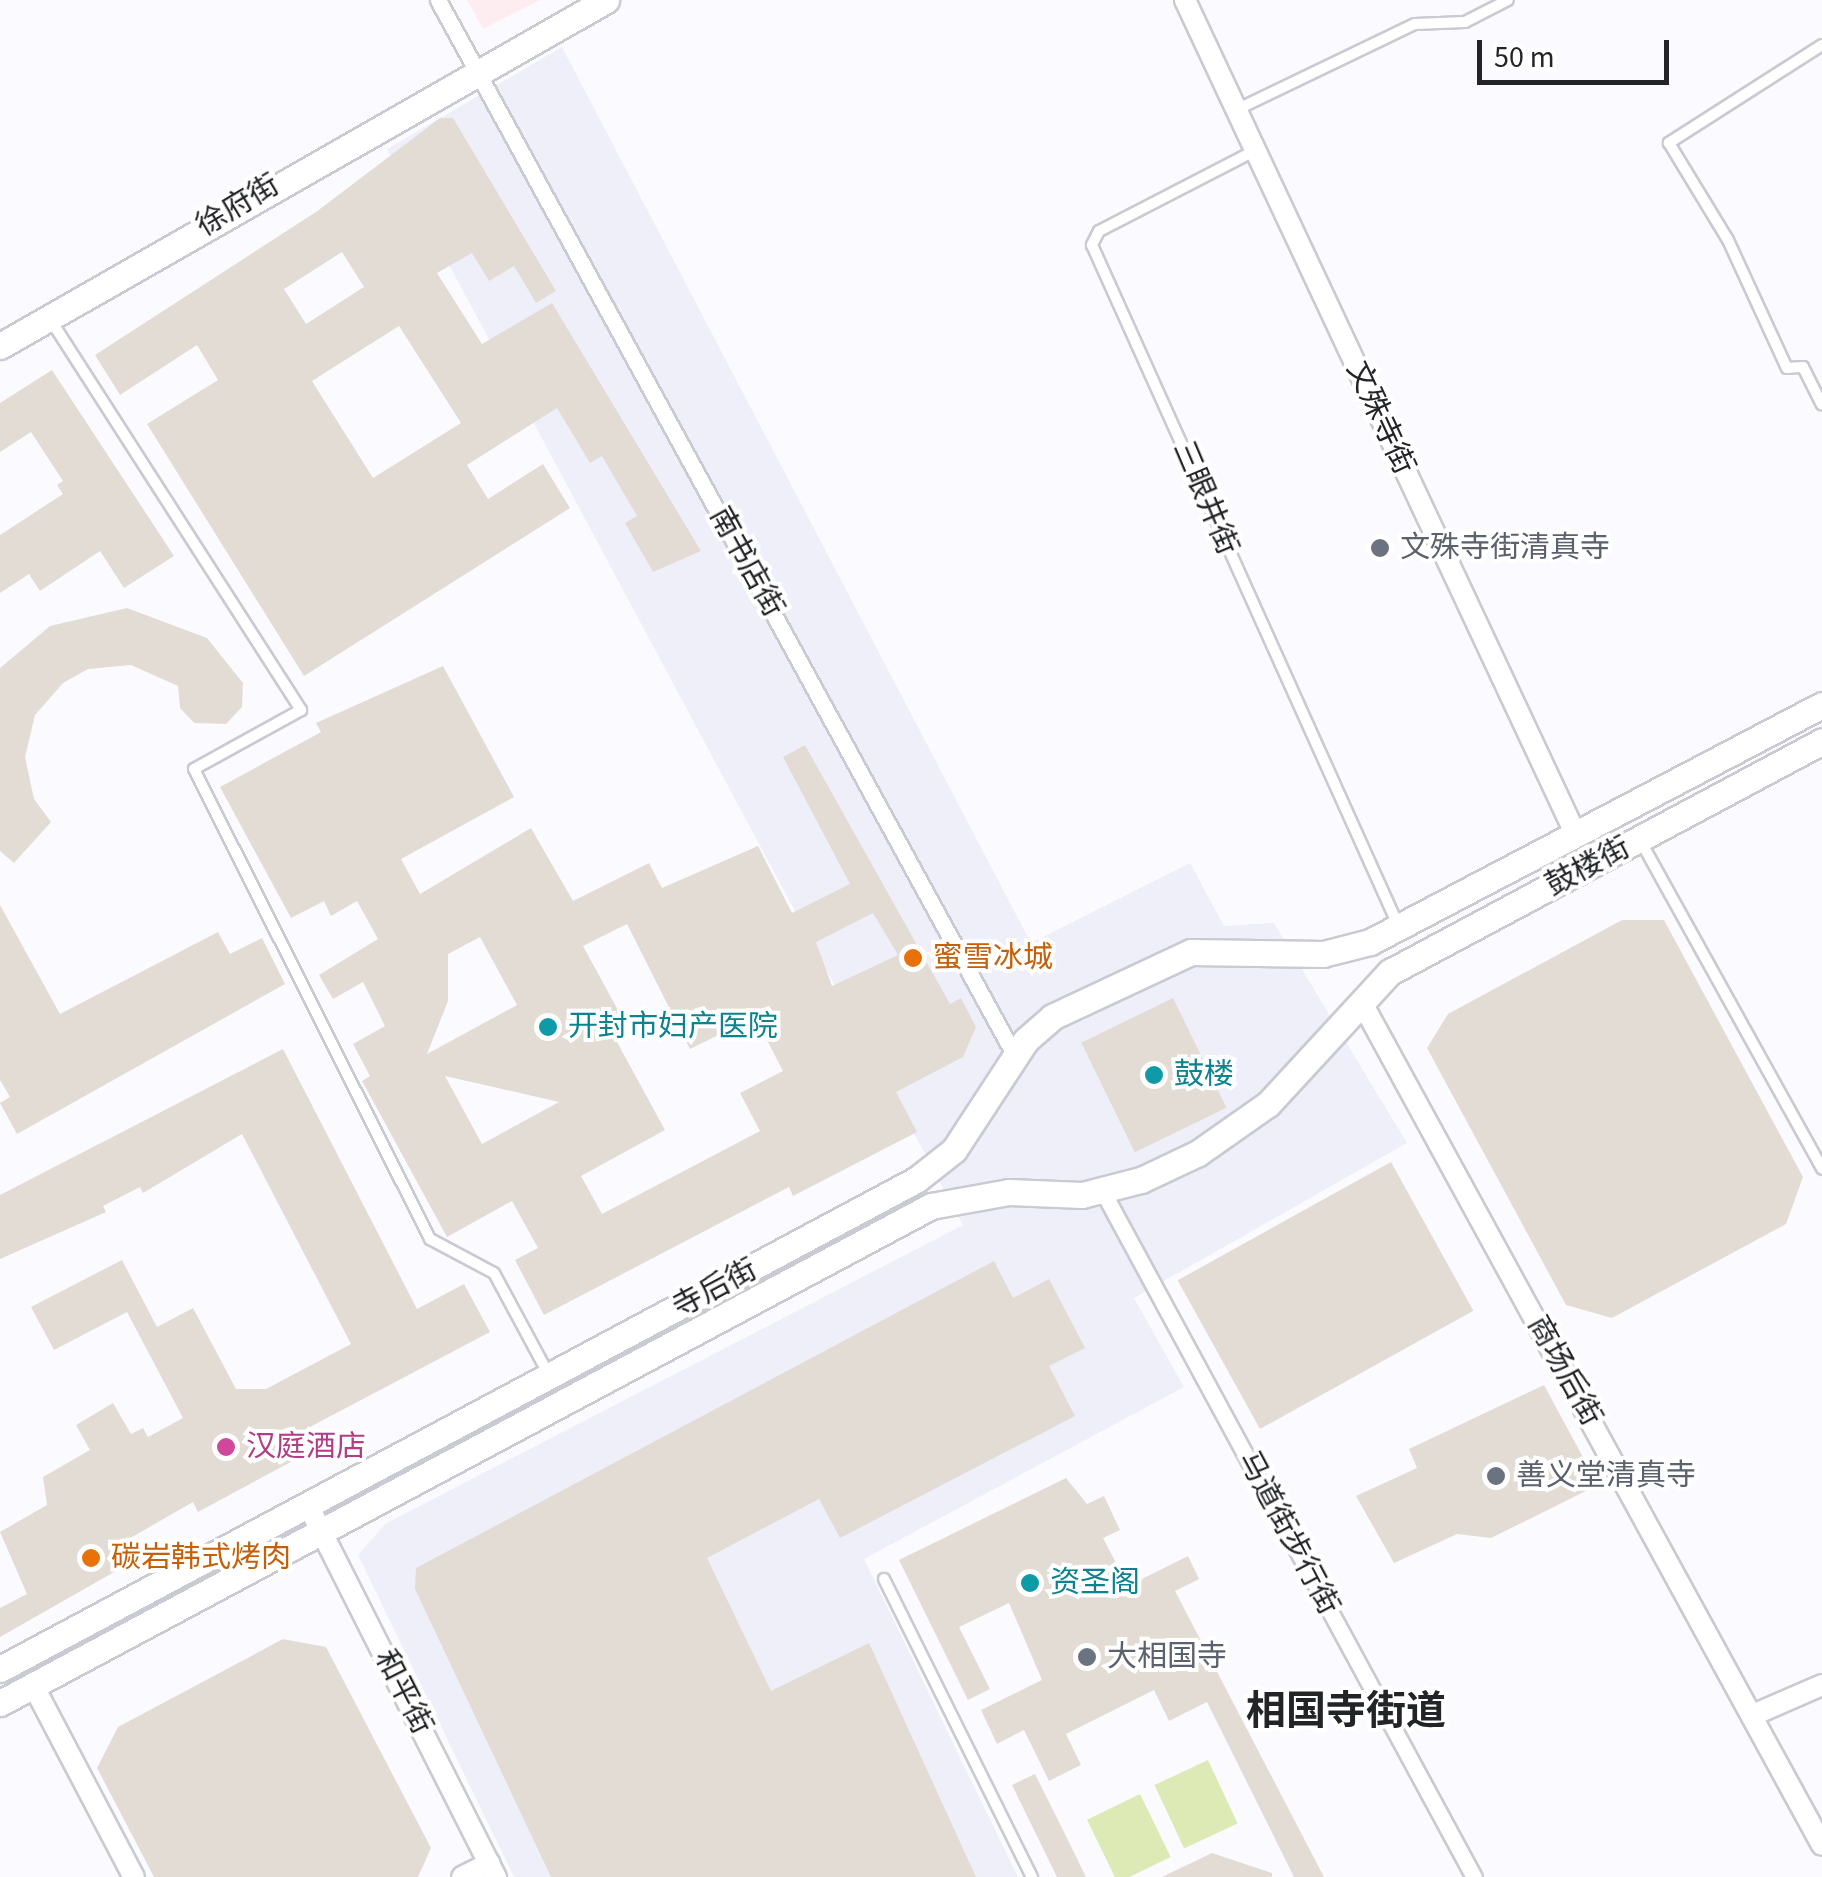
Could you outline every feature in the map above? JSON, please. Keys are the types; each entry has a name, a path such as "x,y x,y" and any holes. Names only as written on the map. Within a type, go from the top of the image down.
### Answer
{"street":[{"name":"南书店街","path":"438,0 1015,1056"},
{"name":"徐府街","path":"0,346 477,68 606,0"},
{"name":"文殊寺街","path":"1185,0 1258,149 1576,836"},
{"name":"鼓楼街","path":"1399,928 1822,705"},
{"name":"鼓楼街","path":"1362,1003 1390,972 1822,742"},
{"name":"寺后街","path":"0,1669 550,1378 939,1164 1015,1056 1052,1017 1168,959 1209,950 1323,954 1399,928"},
{"name":"寺后街","path":"0,1703 931,1206 978,1194 1102,1190 1141,1180 1236,1132 1362,1003"},
{"name":"商场后街","path":"1362,1003 1822,1845"},
{"name":"马道街步行街","path":"1102,1190 1474,1877"},
{"name":"和平街","path":"309,1507 493,1870"},
{"path":"33,1685 134,1877"},
{"path":"1753,1714 1822,1685"},
{"path":"462,1877 493,1870"}],"lane":[{"path":"1238,109 1415,24 1464,22 1508,0"},
{"path":"1822,45 1669,143 1728,240 1787,368 1803,367 1822,404"},
{"name":"三眼井街","path":"1258,149 1099,231 1092,245 1399,928"},
{"path":"49,318 301,710 194,769 430,1239 494,1273 550,1378"},
{"path":"1640,839 1822,1169"},
{"path":"884,1579 1032,1877"}],"shaded area":[{"path":"467,0 540,0 483,29"},
{"path":"562,47 1031,943 1190,863 1224,926 1274,923 1407,1143 1134,1298 1184,1387 864,1559 1018,1877 514,1877 358,1555 385,1524 963,1225 387,149"}],"green space":[{"path":"1208,1760 1238,1823 1184,1848 1155,1785"},
{"path":"1140,1794 1171,1857 1130,1877 1115,1877 1087,1820"}],"building":[{"path":"440,118 453,118 556,291 536,303 514,266 489,281 472,253 437,273 482,344 552,303 701,551 653,572 625,523 637,516 602,456 590,463 557,408 467,465 488,499 543,464 570,508 304,676 147,424 218,380 197,345 120,395 95,355 316,212","holes":["342,252 364,287 306,324 284,289","399,326 461,423 373,478 312,381"]},
{"path":"52,370 174,556 124,588 100,551 40,591 29,574 0,593 0,535 63,494 57,485 63,481 31,432 0,452 0,403"},
{"path":"127,608 207,638 243,683 242,707 226,724 194,723 180,708 178,686 131,665 88,669 63,683 35,715 25,757 34,799 51,822 14,863 0,851 0,668 50,626"},
{"path":"443,666 514,797 401,859 420,894 531,828 573,901 649,863 662,888 758,846 792,913 850,884 783,757 805,745 950,1004 961,998 976,1027 963,1057 896,1092 917,1132 793,1196 789,1187 544,1315 515,1260 538,1248 512,1201 447,1237 362,1081 370,1076 353,1044 385,1026 363,982 333,999 319,975 378,939 357,901 331,916 324,901 291,918 220,787 321,732 316,723","holes":["873,913 898,955 832,986 816,942","627,924 690,1049 755,1017 783,1071 740,1093 760,1131 602,1214 581,1176 665,1130 611,1031 625,1023 583,946","480,937 517,1005 427,1054 448,1001 448,954","445,1076 559,1102 482,1144"]},
{"path":"0,905 60,1014 218,932 230,954 262,938 285,984 17,1134 0,1103 10,1097 0,1080"},
{"path":"1622,920 1664,920 1803,1177 1786,1224 1612,1318 1566,1305 1427,1048 1448,1014"},
{"name":"鼓楼","path":"1173,998 1226,1108 1135,1152 1081,1043"},
{"path":"283,1049 417,1309 464,1284 490,1332 291,1437 302,1456 198,1512 193,1502 113,1548 123,1567 0,1637 0,1608 27,1594 0,1532 47,1505 43,1477 90,1450 76,1425 113,1403 131,1434 143,1428 148,1437 183,1418 127,1312 54,1350 31,1307 122,1260 157,1327 193,1308 236,1389 266,1389 351,1344 242,1134 143,1193 140,1187 103,1206 106,1212 0,1259 0,1195"},
{"path":"1391,1162 1473,1311 1260,1429 1178,1280"},
{"path":"994,1261 1013,1298 1049,1279 1085,1348 1049,1366 1075,1416 840,1538 819,1499 707,1558 771,1691 869,1643 976,1877 551,1877 415,1589 416,1568"},
{"name":"善义堂清真寺","path":"1544,1385 1598,1485 1491,1538 1457,1534 1394,1563 1356,1496 1417,1468 1409,1449"},
{"path":"1066,1478 1087,1504 1104,1496 1120,1530 1103,1538 1128,1586 1188,1556 1199,1579 1175,1591 1324,1877 1294,1877 1207,1702 1169,1721 1154,1690 1066,1734 1081,1765 1049,1781 1024,1730 997,1744 981,1710 1042,1680 1009,1603 959,1627 990,1689 968,1700 899,1560"},
{"path":"283,1639 326,1647 431,1848 418,1877 154,1877 97,1768 118,1727"},
{"path":"1035,1774 1086,1877 1057,1877 1012,1785"},
{"path":"1212,1853 1272,1873 1272,1877 1162,1877"}],"place":[{"name":"文殊寺街清真寺","path":"1380,548"},
{"name":"蜜雪冰城","path":"913,958"},
{"name":"开封市妇产医院","path":"548,1027"},
{"name":"鼓楼","path":"1154,1075"},
{"name":"汉庭酒店","path":"226,1447"},
{"name":"善义堂清真寺","path":"1496,1476"},
{"name":"碳岩韩式烤肉","path":"91,1558"},
{"name":"资圣阁","path":"1030,1583"},
{"name":"大相国寺","path":"1087,1657"}],"district":[{"name":"相国寺街道","path":"1346,1712"}]}
